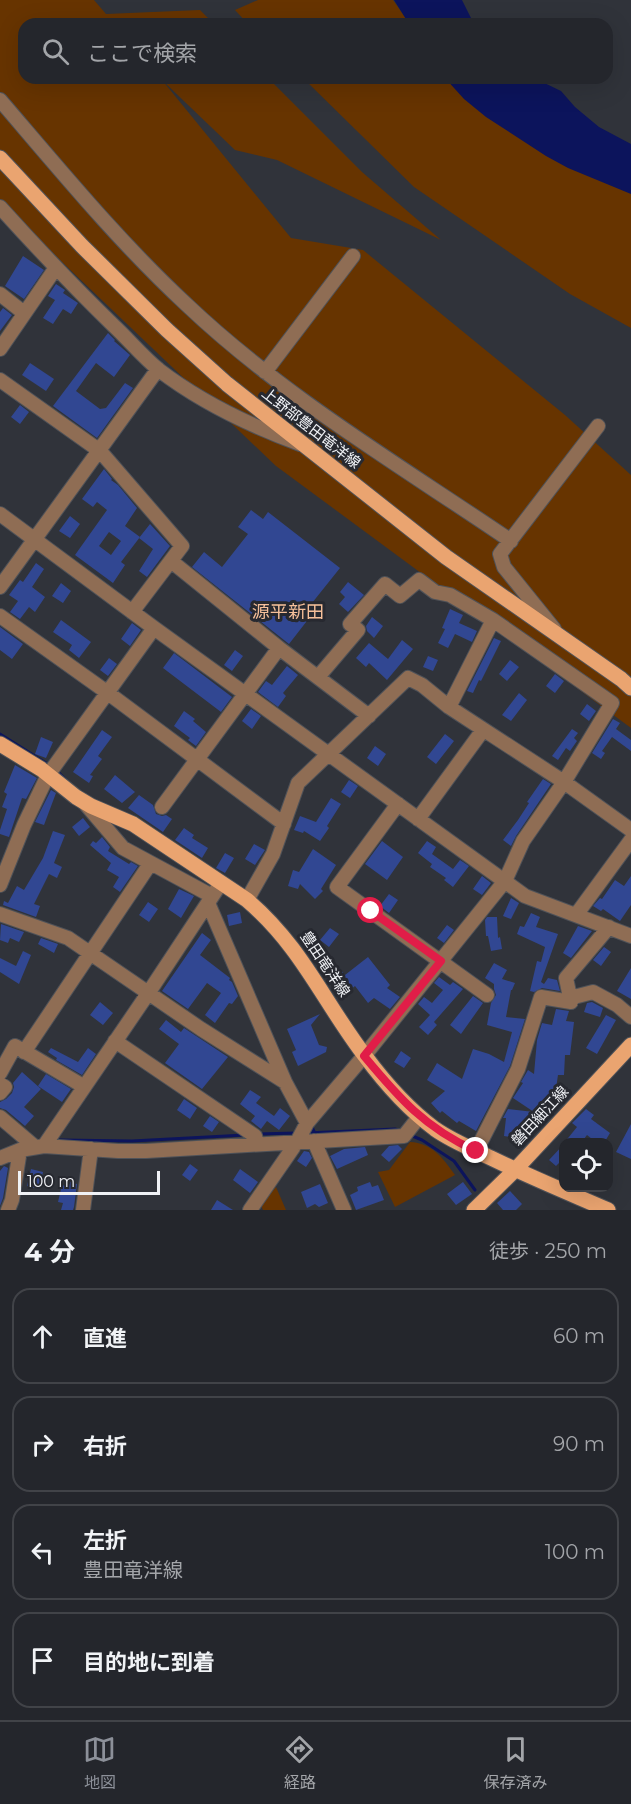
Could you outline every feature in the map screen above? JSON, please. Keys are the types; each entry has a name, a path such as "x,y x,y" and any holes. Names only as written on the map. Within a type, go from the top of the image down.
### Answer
{"main road":[{"name":"上野部豊田竜洋線","path":"0,158 82,246 167,330 227,384 446,557 631,688"},
{"name":"豊田竜洋線","path":"0,744 48,775 82,801 133,824 247,900 264,914 287,939 364,1056 419,1117 455,1142 608,1210"},
{"name":"磐田細江線","path":"474,1210 628,1054"}],"street":[{"path":"0,100 92,207 188,306 265,372 321,413 511,541"},
{"path":"0,207 55,269 158,369 195,394 240,419 302,445"},
{"path":"265,372 353,256"},
{"path":"0,349 55,269"},
{"path":"0,294 24,313"},
{"path":"0,587 158,369"},
{"path":"0,380 100,451 182,546 132,612"},
{"path":"563,639 504,567 500,554 598,426"},
{"path":"0,514 525,896 631,936"},
{"path":"171,561 279,648 369,716"},
{"path":"250,1210 297,1142 307,1123 505,881 523,841 564,782 612,703 493,620 450,595 435,592 419,580 400,596 385,585 350,624 357,630 318,676"},
{"path":"0,616 284,824"},
{"path":"449,706 493,620"},
{"path":"0,885 24,825 48,775 154,628"},
{"path":"162,807 279,648"},
{"path":"247,900 273,854 298,783 408,678 422,685 449,706 564,782 631,830"},
{"path":"418,819 483,729"},
{"path":"82,801 123,848 210,900 285,1082 307,1123"},
{"path":"398,804 337,887 487,995"},
{"path":"576,915 631,840"},
{"path":"24,1052 150,864"},
{"path":"39,1146 149,992 220,883"},
{"path":"0,914 68,938 201,1029 285,1082"},
{"path":"476,1151 518,1069 541,997 571,1002 566,978 609,927"},
{"path":"570,998 593,992 617,1005 631,1017"},
{"path":"115,1041 255,1136 257,1144"},
{"path":"0,1073 15,1046 83,1086"},
{"path":"0,1084 5,1088 0,1093"},
{"path":"0,1117 39,1146"},
{"path":"0,1158 39,1146 146,1151 404,1136 419,1117"},
{"path":"314,1141 344,1210"},
{"path":"83,1210 91,1149"},
{"path":"8,1210 12,1200 20,1150"}],"shaded area":[{"path":"0,0 94,0 106,14 200,10 208,18 18,18 18,84 165,84 291,238 363,250 565,415 631,475 631,728 276,466 0,203"},
{"path":"258,0 393,0 406,18 242,18 235,10"},
{"path":"394,0 462,0 471,18 405,18"},
{"path":"166,84 274,84 362,172 441,240 277,160 235,150"},
{"path":"309,84 458,84 631,193 631,328 570,294 414,187"},
{"path":"450,84 546,84 561,91 575,107 599,127 631,144 631,194 568,168 546,156 486,117"},
{"path":"410,1142 431,1148 455,1175 395,1207 378,1172 389,1170"},
{"path":"276,1187 286,1210 263,1210 260,1203"}],"building":[{"path":"23,256 44,270 24,299 5,286"},
{"path":"56,284 65,290 63,293 78,303 71,314 63,309 53,324 43,318 55,300 48,296"},
{"path":"3,308 12,315 0,331 0,312"},
{"path":"108,333 130,355 114,377 96,363 76,391 100,409 106,408 125,383 133,388 97,438 53,406"},
{"path":"30,363 54,379 46,391 22,375"},
{"path":"20,405 29,412 20,424 11,417"},
{"path":"104,469 137,508 125,526 140,537 121,562 125,565 113,583 75,555 107,510 97,502 93,507 82,499","holes":["109,532 121,541 111,555 99,546"]},
{"path":"251,510 263,519 268,512 340,568 312,603 317,608 289,644 192,567 204,552 222,567 248,534 238,527"},
{"path":"70,516 80,524 70,538 59,531"},
{"path":"150,524 170,546 147,577 139,571 153,549 139,538"},
{"path":"36,563 44,569 32,587 45,597 35,612 29,607 20,619 10,612 18,601 9,595 20,580 23,582"},
{"path":"348,582 364,595 348,612 339,604 345,597 340,592"},
{"path":"61,583 71,591 63,603 52,596"},
{"path":"450,609 463,615 459,623 477,631 472,642 455,634 448,648 438,643 445,629 442,628"},
{"path":"372,617 383,626 374,638 367,631 366,626"},
{"path":"61,620 91,642 79,658 69,650 72,645 53,632"},
{"path":"132,623 141,630 130,646 121,639"},
{"path":"0,627 23,644 12,659 0,650"},
{"path":"494,638 501,641 481,681 479,680 473,693 467,691"},
{"path":"402,640 413,649 387,680 369,663 366,667 356,658 369,643 388,659"},
{"path":"235,650 243,656 232,671 224,665"},
{"path":"174,653 232,697 221,712 163,668"},
{"path":"428,656 438,660 433,671 423,667"},
{"path":"109,658 117,664 108,676 100,670"},
{"path":"510,660 519,667 507,681 499,674"},
{"path":"287,666 298,675 283,693 286,696 278,707 258,692 266,681 272,685"},
{"path":"555,674 564,681 555,693 546,686"},
{"path":"519,693 527,700 511,721 502,715"},
{"path":"587,704 596,711 589,721 580,714"},
{"path":"251,709 261,716 252,729 242,721"},
{"path":"184,711 195,719 193,721 206,732 196,746 188,740 190,738 174,726"},
{"path":"613,719 620,723 616,729 631,740 631,751 612,737 602,751 605,753 601,759 592,753"},
{"path":"572,729 578,733 574,738 577,741 570,751 566,748 558,760 552,756"},
{"path":"102,730 112,737 98,756 102,759 90,775 93,776 89,783 73,772"},
{"path":"445,734 454,741 436,764 427,757"},
{"path":"41,737 53,742 46,758 35,754"},
{"path":"375,746 386,754 378,766 367,758"},
{"path":"15,765 37,778 26,799 22,798 9,837 0,834 0,830 7,809 2,807 7,794 4,792"},
{"path":"115,775 135,792 122,803 104,789"},
{"path":"543,779 551,784 511,846 503,840"},
{"path":"349,780 358,786 350,798 341,792"},
{"path":"51,790 56,793 44,825 35,822"},
{"path":"139,795 153,805 156,814 166,815 172,819 163,832 128,808"},
{"path":"331,798 341,804 320,841 304,831 303,833 294,830 300,816 316,822"},
{"path":"83,818 90,827 79,836 72,827"},
{"path":"184,828 194,835 192,838 208,848 202,858 175,840"},
{"path":"53,831 65,835 54,863 62,867 57,878 49,874 34,904 40,906 36,917 3,905 4,901 8,903 17,886 24,890 43,858"},
{"path":"102,837 110,847 108,851 129,864 131,862 138,866 120,892 113,887 119,877 107,870 111,863 90,845"},
{"path":"382,841 403,857 387,880 365,864"},
{"path":"427,841 436,847 432,854 453,869 460,860 469,866 453,887 444,880 446,878 430,867 432,864 418,853"},
{"path":"254,844 265,850 255,865 245,859"},
{"path":"313,849 336,865 321,889 323,891 315,899 300,884 298,889 288,886 293,870 299,872"},
{"path":"225,853 234,858 225,873 216,868"},
{"path":"482,876 491,883 482,895 473,889"},
{"path":"631,876 631,905 620,921 603,909 601,911 593,906 600,898 602,899 615,880 624,886"},
{"path":"179,889 194,896 181,918 168,909"},
{"path":"389,894 398,900 389,913 380,906"},
{"path":"511,898 519,903 511,919 503,916"},
{"path":"148,902 158,909 149,922 139,915"},
{"path":"240,912 242,923 229,926 227,915"},
{"path":"531,913 540,917 536,927 558,934 541,982 544,984 548,978 557,980 560,991 542,988 534,992 530,991 537,961 541,962 545,947 517,934 520,926 524,927"},
{"path":"487,917 497,917 498,938 500,937 502,949 491,951 488,936 486,936 485,920"},
{"path":"1,924 24,932 19,942 10,938 8,943 0,940"},
{"path":"447,925 454,930 444,943 437,938"},
{"path":"578,926 592,931 571,958 563,953"},
{"path":"330,928 339,934 329,947 320,940"},
{"path":"202,933 211,940 200,955 230,978 238,996 232,1004 229,1003 215,1023 205,1015 221,993 207,983 188,1009 162,991"},
{"path":"41,938 58,944 54,953 38,944"},
{"path":"604,947 611,952 601,966 593,960"},
{"path":"23,951 31,955 19,984 0,972 0,958 16,966"},
{"path":"368,957 390,985 387,988 400,997 390,1009 374,998 368,1003 355,986 344,995 329,976 339,968 345,975"},
{"path":"494,963 507,970 502,979 515,983 511,990 506,1017 525,1019 510,1066 476,1131 459,1121 457,1123 442,1111 440,1113 431,1103 445,1091 427,1080 437,1063 462,1079 473,1049 504,1062 512,1032 487,1025 491,1003 496,995 494,984 485,978"},
{"path":"631,968 631,999 617,991"},
{"path":"439,977 450,985 453,982 463,989 434,1022 437,1025 428,1035 419,1027 430,1015 418,1004 424,997 432,1003 443,990 434,983"},
{"path":"473,996 483,1003 461,1034 450,1025"},
{"path":"100,1002 113,1013 103,1025 90,1015"},
{"path":"592,1002 603,1008 600,1017 584,1012 587,1003"},
{"path":"556,1009 569,1011 566,1021 574,1022 570,1055 565,1055 564,1075 558,1075 555,1095 551,1094 548,1106 539,1104 535,1123 526,1122 523,1139 504,1136 506,1118 503,1118 508,1109 534,1112 513,1098 528,1070 534,1074 537,1040 542,1023 552,1025"},
{"path":"320,1014 311,1025 319,1045 327,1047 326,1052 298,1066 292,1052 296,1050 287,1029"},
{"path":"606,1015 616,1020 597,1054 586,1048"},
{"path":"166,1020 181,1032 184,1028 228,1057 202,1089 165,1063 179,1044 159,1029"},
{"path":"51,1048 78,1062 88,1048 96,1054 82,1075 56,1060 57,1058 48,1052"},
{"path":"401,1051 411,1058 404,1068 394,1062"},
{"path":"22,1072 41,1089 24,1107 34,1116 25,1126 6,1110 0,1108 0,1102 12,1093 13,1083"},
{"path":"46,1074 71,1089 62,1102 38,1086"},
{"path":"250,1090 261,1097 256,1103 274,1116 280,1108 290,1116 279,1130 267,1121 261,1129 251,1121 255,1116 240,1104"},
{"path":"184,1099 197,1108 190,1119 177,1110"},
{"path":"586,1109 594,1115 591,1119 610,1133 607,1138 591,1138 587,1135 585,1138 568,1138 577,1127 572,1123"},
{"path":"210,1116 219,1122 212,1132 203,1126"},
{"path":"631,1124 631,1159 616,1152"},
{"path":"398,1145 402,1149 389,1162 381,1155 389,1146"},
{"path":"365,1147 368,1155 337,1169 330,1156 344,1149"},
{"path":"559,1149 559,1163 556,1166 549,1160"},
{"path":"304,1151 309,1152 312,1158 306,1167 297,1161"},
{"path":"190,1164 198,1170 190,1181 182,1175"},
{"path":"4,1166 8,1168 0,1206 0,1171"},
{"path":"31,1169 43,1172 39,1189 27,1186"},
{"path":"240,1169 258,1182 250,1193 233,1180"},
{"path":"70,1182 77,1184 74,1207 73,1210 61,1210 63,1203 58,1202 62,1185 69,1187"},
{"path":"370,1182 372,1187 378,1185 384,1200 356,1210 350,1195 358,1191 357,1187"},
{"path":"463,1182 472,1194 456,1205 447,1194"},
{"path":"320,1184 328,1203 319,1207 315,1204 307,1208 301,1192"},
{"path":"510,1191 522,1204 516,1210 503,1210 497,1203"},
{"path":"217,1200 233,1210 211,1210"}],"waterway":[{"path":"0,734 49,765"},
{"path":"57,771 67,781"},
{"path":"311,1125 317,1138"},
{"path":"306,1133 395,1129 401,1131"},
{"path":"258,1134 296,1133"},
{"path":"60,1140 132,1141 245,1135"},
{"path":"410,1135 422,1140 454,1161 475,1190"}],"district":[{"name":"源平新田","path":"288,612"}],"route":[{"path":"371,911 441,961 364,1056 419,1117 455,1142 476,1151"}]}
